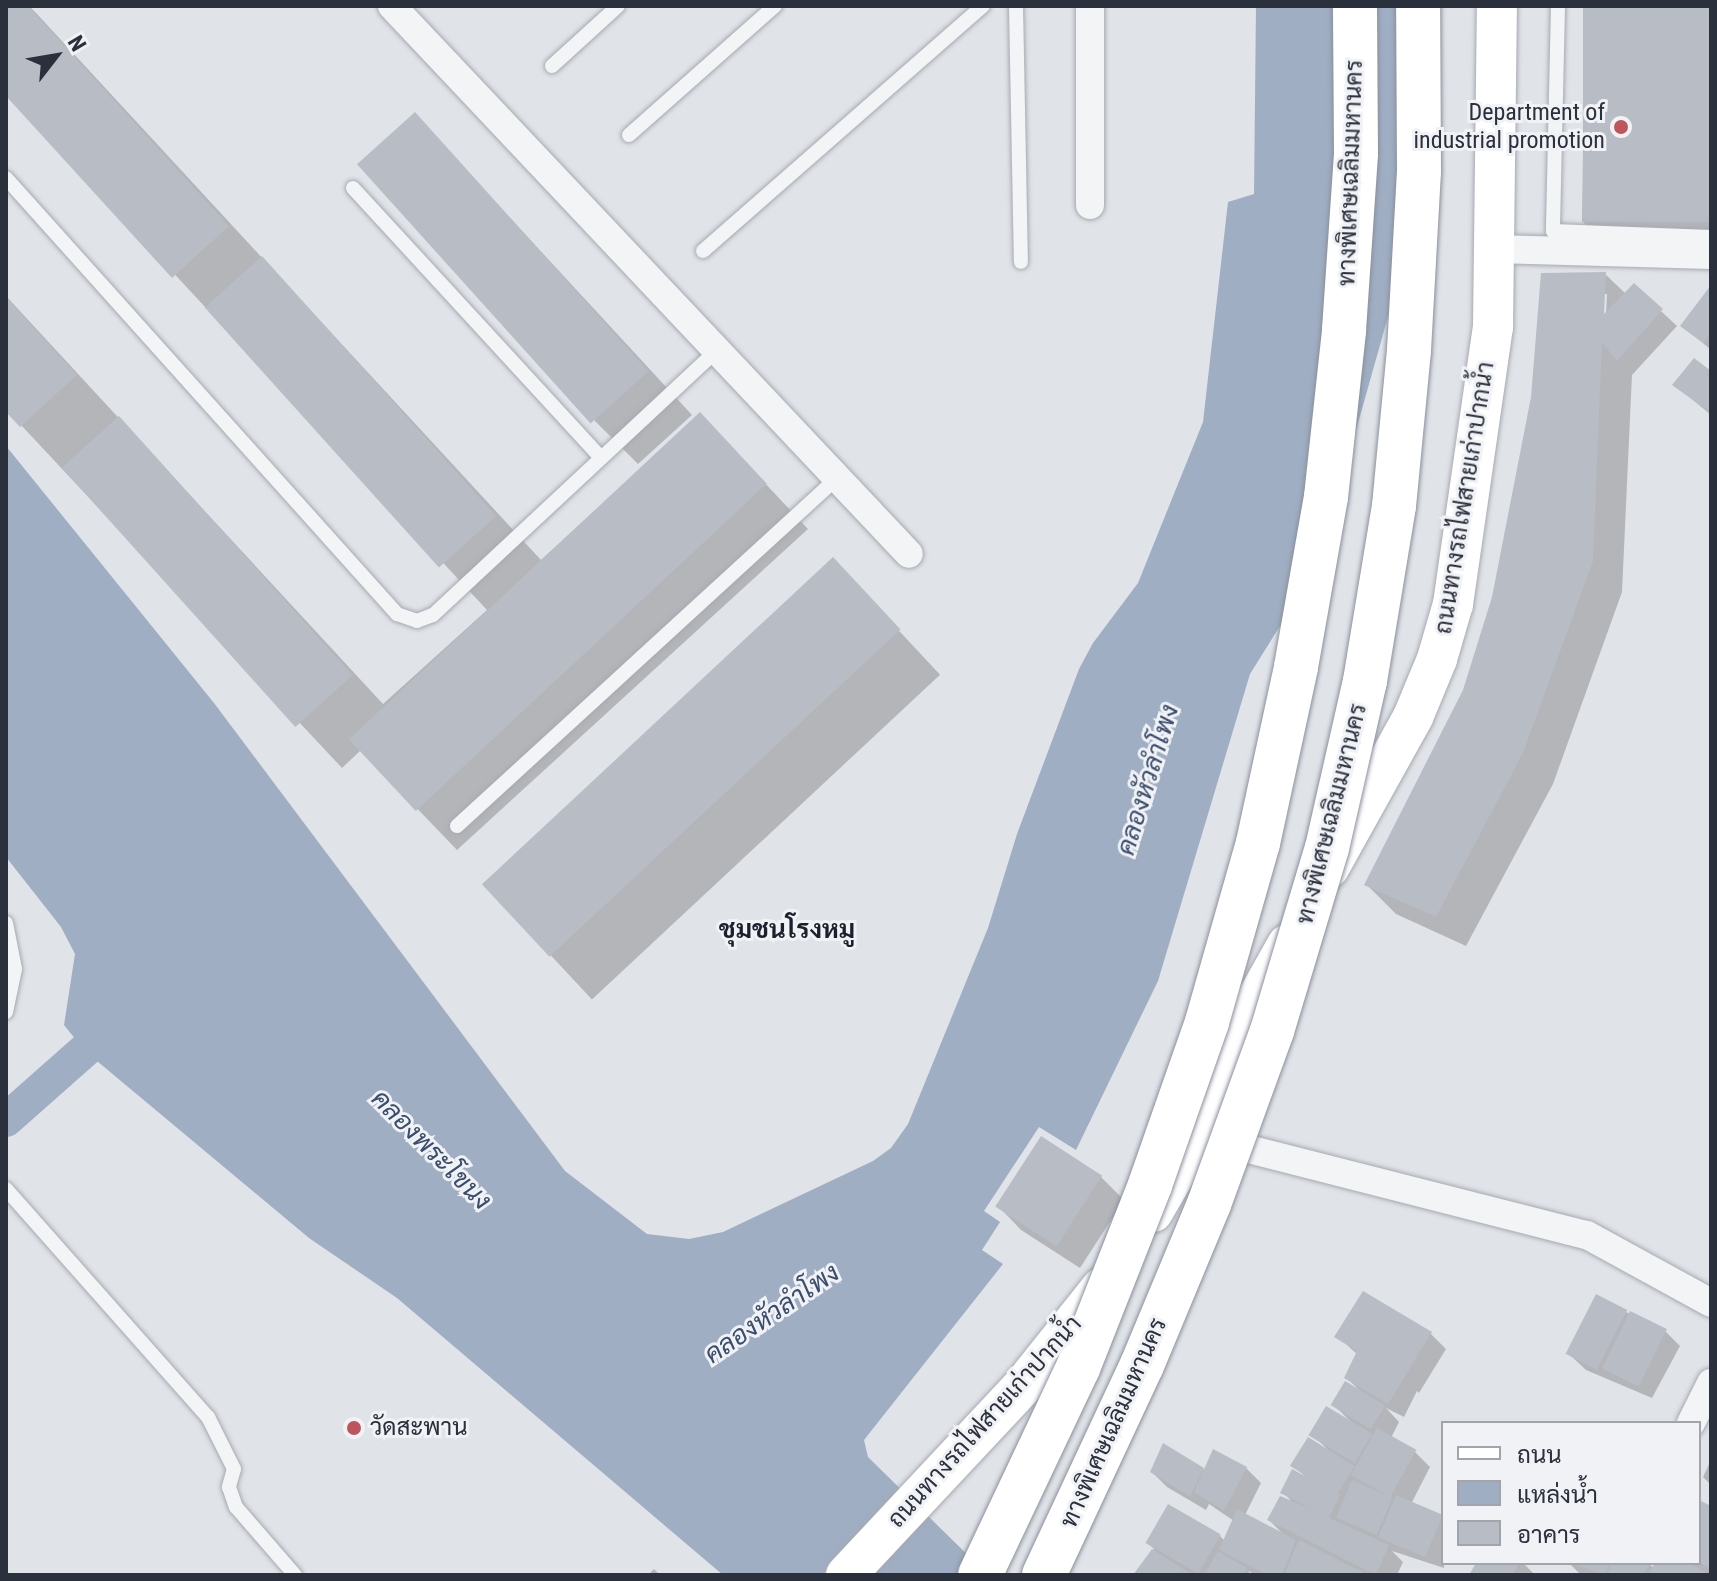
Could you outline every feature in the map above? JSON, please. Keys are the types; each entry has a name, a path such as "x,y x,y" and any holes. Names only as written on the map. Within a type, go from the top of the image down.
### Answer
{"highway":[{"name":"ทางพิเศษเฉลิมมหานคร","path":"980,1575 1078,1368 1150,1185 1207,1022 1258,843 1296,667 1326,497 1344,330 1356,153 1355,6"},
{"name":"ทางพิเศษเฉลิมมหานคร","path":"1044,1575 1142,1365 1209,1204 1272,1031 1327,848 1365,681 1394,506 1409,350 1419,172 1418,6"}],"main road":[{"name":"ถนนทางรถไฟสายเก่าปากน้ำ","path":"846,1575 955,1461 1082,1314 1140,1234 1197,1136 1243,1023 1413,717 1437,659 1453,604 1493,327 1497,6"}],"street":[{"path":"392,6 909,554"},
{"path":"1090,6 1090,205"},
{"path":"1495,249 1711,255"},
{"path":"1197,1136 1587,1235 1711,1303"},
{"path":"1692,1421 1711,1383"}],"lane":[{"path":"552,66 618,6"},
{"path":"629,135 775,6"},
{"path":"703,251 983,6"},
{"path":"1016,6 1021,262"},
{"path":"1558,6 1553,231 1711,237"},
{"path":"6,178 397,614 417,621 433,615 716,351"},
{"path":"353,188 600,457"},
{"path":"457,826 837,478"},
{"path":"6,923 15,969 6,1012"},
{"path":"6,1189 208,1417 234,1469 229,1487 236,1507 295,1575"}],"water":[{"path":"1256,6 1436,6 1424,189 1318,565 1250,674 1158,981 1076,1150 1039,1127 984,1211 1000,1222 982,1250 1003,1264 864,1440 868,1457 988,1575 723,1575 397,1298 309,1238 85,1051 64,1025 75,954 61,927 6,857 6,446 214,703 565,1171 647,1234 689,1239 723,1232 873,1161 891,1148 908,1124 988,928 1017,834 1079,669 1093,643 1138,583 1203,422 1228,202 1254,194"}],"building":[{"path":"6,6 28,6 229,226 172,278 6,96"},
{"name":"Department of industrial promotion","path":"1583,6 1711,6 1711,222 1583,222"},
{"path":"415,112 649,371 591,424 357,164"},
{"path":"262,256 496,516 439,568 205,308"},
{"path":"1606,272 1604,314 1634,283 1663,309 1617,361 1602,342 1593,561 1523,753 1436,917 1364,885 1463,690 1492,597 1531,397 1541,273"},
{"path":"1711,285 1711,333 1703,343 1680,326"},
{"path":"6,297 77,375 20,427 6,412"},
{"path":"1694,358 1711,371 1711,413 1672,385"},
{"path":"700,412 767,484 416,811 349,739"},
{"path":"119,416 353,675 295,727 62,468"},
{"path":"833,557 901,629 549,957 482,884"},
{"path":"1041,1136 1102,1176 1056,1246 995,1206"},
{"path":"1363,1291 1432,1332 1388,1404 1344,1378 1357,1351 1334,1337"},
{"path":"1596,1294 1627,1310 1597,1370 1566,1354"},
{"path":"1630,1311 1667,1329 1639,1386 1602,1369"},
{"path":"1345,1381 1385,1405 1371,1429 1331,1405"},
{"path":"1326,1406 1372,1434 1355,1463 1308,1435"},
{"path":"1377,1428 1416,1450 1390,1497 1351,1475"},
{"path":"1308,1437 1355,1466 1337,1495 1290,1466"},
{"path":"1163,1443 1204,1468 1190,1497 1150,1472"},
{"path":"1213,1449 1247,1467 1224,1511 1194,1492"},
{"path":"1292,1469 1340,1495 1329,1518 1389,1545 1376,1575 1267,1520 1280,1496 1314,1510 1280,1493"},
{"path":"1352,1480 1393,1497 1376,1535 1336,1518"},
{"path":"1396,1495 1441,1514 1425,1557 1378,1537"},
{"path":"1701,1501 1711,1506 1711,1569 1701,1563"},
{"path":"1168,1504 1221,1534 1198,1573 1146,1543"},
{"path":"1237,1509 1296,1540 1282,1575 1267,1575 1219,1550"},
{"path":"1299,1540 1368,1575 1284,1575"},
{"path":"1152,1549 1192,1575 1133,1575"},
{"path":"1218,1551 1247,1568 1243,1575 1204,1575"},
{"path":"1475,1565 1518,1565 1513,1575 1469,1575"},
{"path":"1576,1565 1609,1565 1605,1575"},
{"path":"1611,1565 1649,1565 1643,1575 1606,1575"},
{"path":"1654,1565 1692,1565 1711,1575 1648,1575"}],"waterway":[{"path":"6,1120 119,1020"}],"place":[{"name":"Department of industrial promotion","path":"1621,127"},
{"name":"วัดสะพาน","path":"354,1428"}],"district":[{"name":"ชุมชนโรงหมู","path":"787,930"}],"water label":[{"name":"คลองหัวลำโพง","path":"1148,780"},
{"name":"คลองพระโขนง","path":"431,1150"},
{"name":"คลองหัวลำโพง","path":"772,1314"}]}
